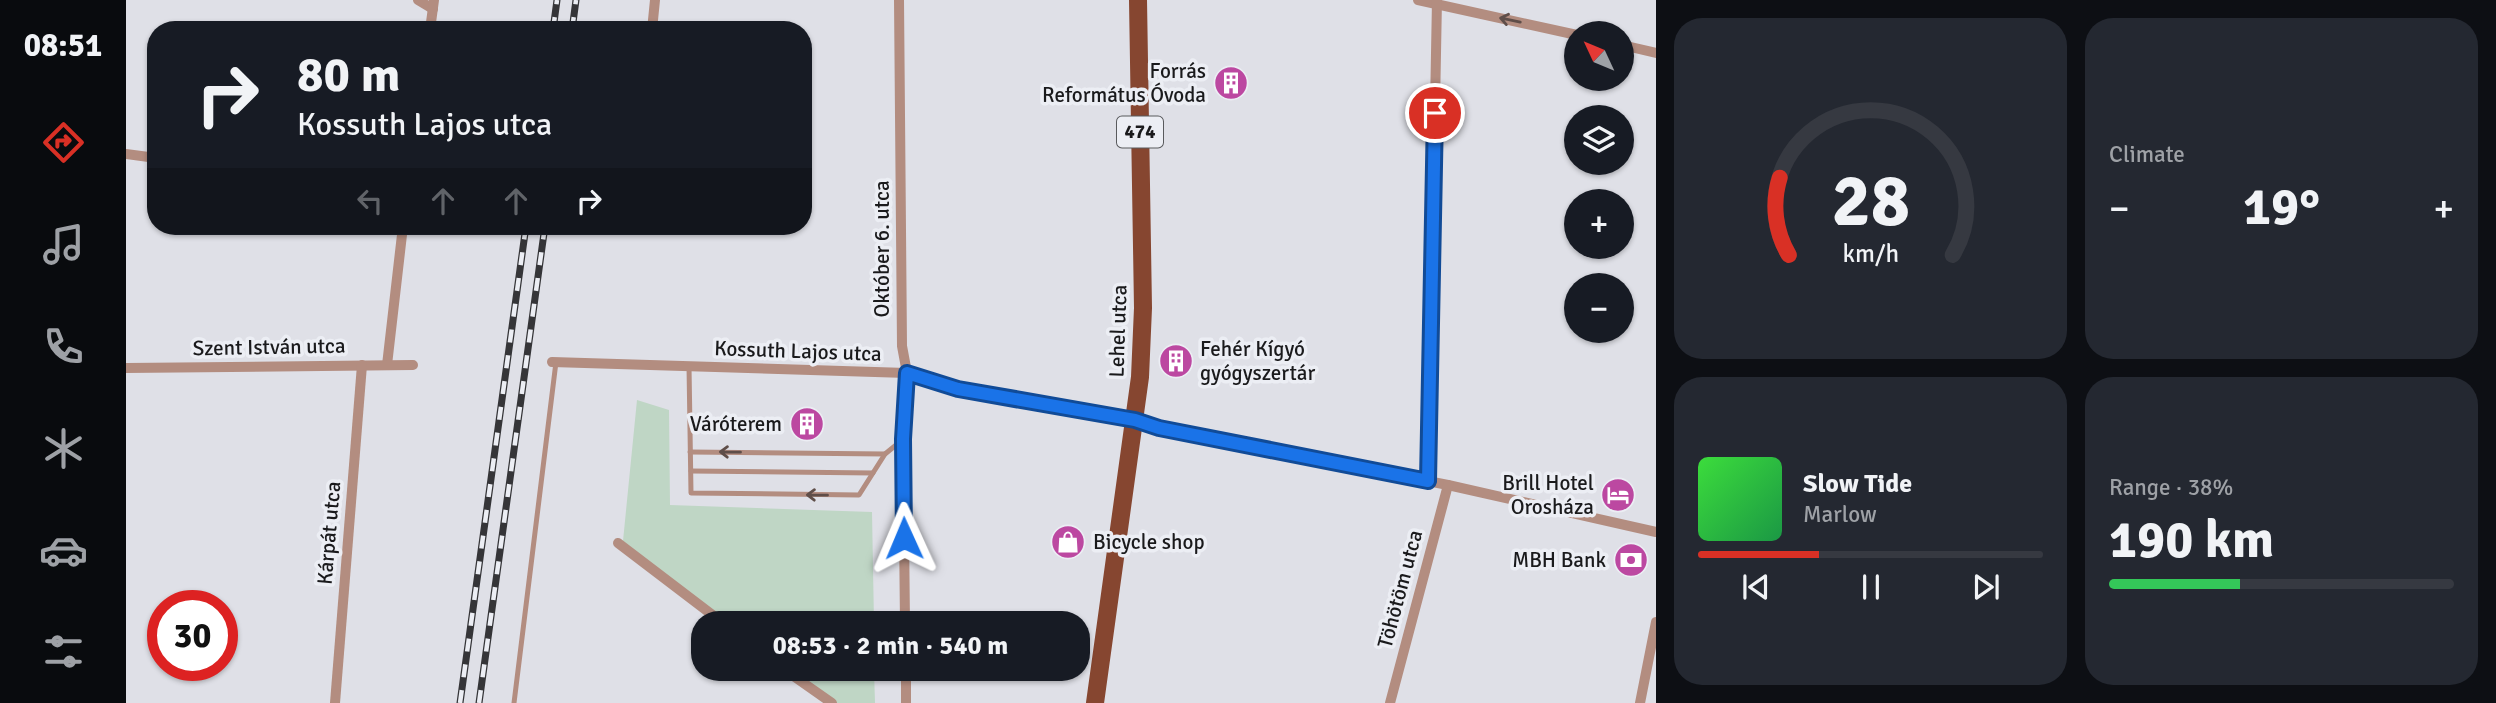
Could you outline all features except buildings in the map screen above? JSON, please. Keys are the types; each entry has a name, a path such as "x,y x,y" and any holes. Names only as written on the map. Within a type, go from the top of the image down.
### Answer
{"main road":[{"name":"Lehel utca","path":"1095,703 1140,377 1143,308 1138,0"}],"street":[{"path":"418,0 434,5"},
{"path":"653,21 655,0"},
{"name":"Október 6. utca","path":"899,0 902,346 907,373 903,439 905,611"},
{"path":"1418,0 1438,2 1564,32"},
{"path":"1428,481 1438,2"},
{"path":"1634,48 1656,53"},
{"path":"126,154 147,157"},
{"path":"387,365 401,235"},
{"name":"Kossuth Lajos utca","path":"554,362 907,373 958,389 1135,420 1159,428 1448,485 1656,532"},
{"name":"Kárpát utca","path":"335,703 362,365"},
{"name":"Szent István utca","path":"126,368 413,365"},
{"name":"Töhötöm utca","path":"1390,703 1448,485"},
{"path":"618,543 707,611"},
{"path":"1640,703 1654,650 1656,622"},
{"path":"801,681 832,703"},
{"path":"905,681 906,703"}],"lane":[{"path":"514,703 554,362"},
{"path":"689,366 691,494 859,495 885,454 903,439"},
{"path":"690,452 885,454"},
{"path":"691,471 873,472"}],"green space":[{"path":"637,400 669,410 670,505 872,512 874,611 713,611 623,541"},
{"path":"804,681 874,681 875,703 832,703"}],"railway":[{"path":"554,21 557,0"},
{"path":"573,21 576,0"},
{"path":"460,703 525,235"},
{"path":"479,703 544,235"}],"place":[{"name":"Forrás Református Óvoda","path":"1231,83"},
{"name":"Fehér Kígyó gyógyszertár","path":"1176,361"},
{"name":"Váróterem","path":"807,424"},
{"name":"Brill Hotel Orosháza","path":"1618,495"},
{"name":"Bicycle shop","path":"1068,542"},
{"name":"MBH Bank","path":"1631,560"}],"route":[{"path":"904,538 903,439 907,373 958,389 1135,420 1159,428 1428,481 1435,113"}]}
